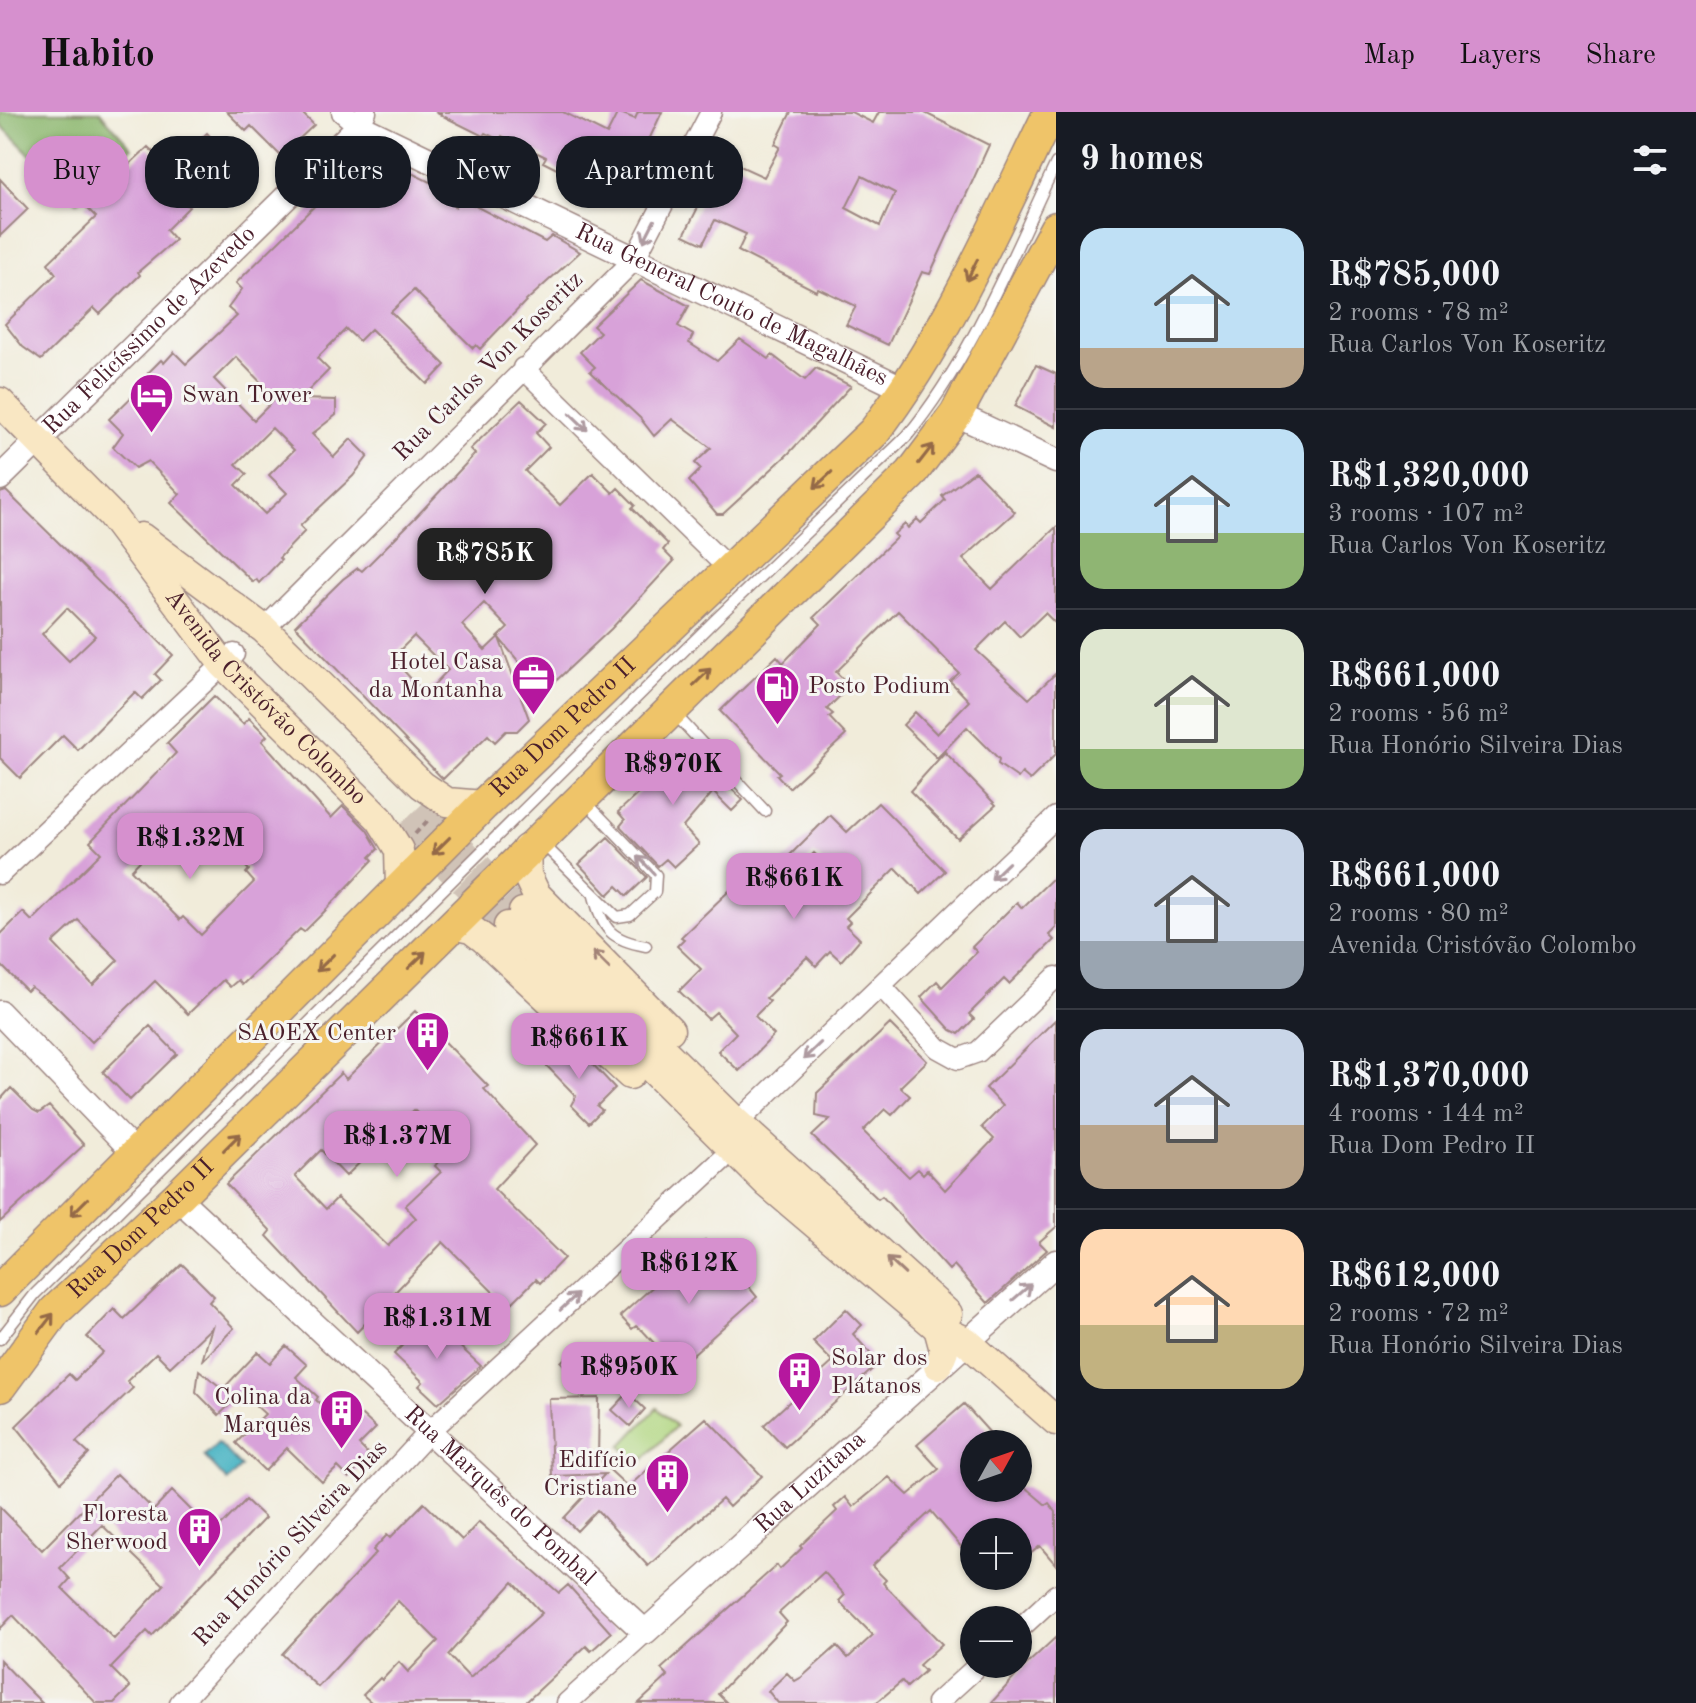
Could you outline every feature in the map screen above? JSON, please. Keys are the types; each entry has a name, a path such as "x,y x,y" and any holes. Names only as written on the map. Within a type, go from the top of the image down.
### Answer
{"main road":[{"name":"Rua Dom Pedro II","path":"0,1386 55,1311 177,1197 670,709 745,648 911,474 932,403 947,320 1050,112"},
{"name":"Rua Dom Pedro II","path":"0,1290 134,1152 483,805 729,569 874,432 932,403 1056,228"},
{"name":"Avenida Cristóvão Colombo","path":"0,402 177,579 264,629 422,785 447,802"},
{"path":"177,579 229,659 407,826"},
{"path":"177,579 407,826 400,888"},
{"path":"447,802 483,805"},
{"path":"532,844 527,875 536,894 735,1136 768,1184 938,1328 966,1341 1056,1421"},
{"path":"516,919 735,1136"},
{"path":"452,925 471,929 868,1240 954,1319 966,1341"},
{"path":"938,1328 944,1350 938,1365"}],"street":[{"name":"Rua Carlos Von Koseritz","path":"264,629 634,260 711,112"},
{"name":"Rua General Couto de Magalhães","path":"355,117 634,260 1056,461"},
{"name":"Rua Felicíssimo de Azevedo","path":"0,478 355,117"},
{"path":"523,368 729,569"},
{"path":"0,874 229,659"},
{"name":"Rua Honório Silveira Dias","path":"180,1703 430,1431 735,1136 881,986 1056,817"},
{"path":"881,986 938,1048 958,1059 978,1052 1056,977"},
{"path":"0,1013 134,1152"},
{"name":"Rua Marquês do Pombal","path":"177,1197 645,1632"},
{"name":"Rua Luzitana","path":"567,1703 938,1365 1056,1262"},
{"path":"1032,1617 1056,1595"},
{"path":"937,1703 965,1678"}],"lane":[{"path":"0,1339 35,1294 717,618 907,436 932,403 982,319 1056,163"},
{"path":"717,618 731,584 729,569"},
{"path":"670,709 765,811"},
{"path":"532,844 594,894 617,917 630,915 655,892 656,875 581,797"},
{"path":"594,894 601,921 620,941 646,946"}],"path":[{"path":"407,826 447,802"}],"green space":[{"path":"0,112 100,112 121,136 24,136 24,148 0,124"},
{"path":"657,1408 676,1426 639,1464 621,1446"}],"water":[{"path":"218,1443 241,1467 227,1481 204,1456"}],"building":[{"path":"227,112 301,112 314,125 302,136 275,136 275,150 251,126 246,131"},
{"path":"435,112 563,112 607,134 618,112 635,119 638,112 662,112 651,136 556,136 556,169 543,162 546,157 540,154 540,136 491,136 485,133 483,136"},
{"path":"791,112 851,112 873,123 879,112 923,112 989,145 930,274 922,272 888,345 846,325 856,306 818,288 816,291 738,251 746,234 715,220 703,244 684,235 698,208 743,208 743,167 764,177 780,147 775,144","holes":["862,176 895,193 880,226 846,208"]},
{"path":"145,150 145,208 188,208 166,230 175,240 138,272 140,275 100,314 94,308 41,360 23,347 5,324 56,274 48,263 96,217 87,208 129,208 129,165"},
{"path":"411,173 427,181 427,208 479,208 545,242 552,236 580,252 525,302 480,349 476,345 473,348 414,290 391,312 445,365 427,384 371,329 359,341 346,329 317,358 329,370 300,399 336,400 336,415 312,434 334,457 351,439 368,456 353,476 300,526 305,531 259,583 256,579 253,582 171,503 180,494 148,461 135,468 113,447 123,433 109,419 152,377 148,373 161,360 164,363 174,352 186,364 237,316 228,308 242,289 236,283 313,208 411,208","holes":["236,357 276,398 254,420 214,379","272,428 294,450 269,475 287,493 265,514 236,485 247,474 236,464"]},
{"path":"0,179 28,209 0,236"},
{"path":"641,280 689,306 678,326 693,335 689,343 717,361 740,339 769,359 772,355 805,380 816,368 851,386 789,453 723,514 717,514 689,481 701,469 695,463 711,448 672,419 654,436 640,418 590,371 595,367 580,352 600,332 593,326"},
{"path":"1036,365 1056,374 1056,427 1015,406"},
{"path":"521,400 546,423 536,433 549,447 525,471 560,505 593,473 613,493 618,488 635,505 632,508 668,544 663,550 674,561 611,629 544,692 499,638 529,719 517,731 506,731 495,742 488,735 443,779 295,626 343,579 358,568 362,571 415,518 475,454 470,449","holes":["484,603 508,628 485,650 462,625","414,636 448,670 425,694 392,658"]},
{"path":"975,471 1015,512 963,559 992,589 1056,527 1056,624 1045,613 1020,637 1005,621 976,650 1029,699 1056,673 1056,754 1030,780 1022,773 1018,778 998,764 999,759 967,727 937,758 903,725 915,712 937,734 969,701 950,681 959,673 898,611 836,672 850,686 827,709 833,714 829,717 846,735 789,788 777,775 780,773 720,711 777,656 783,663 821,624 814,617 897,537 894,534 905,524 908,528 917,519 921,523 945,500 942,496"},
{"path":"6,491 173,655 155,674 161,680 142,699 135,692 78,750 63,735 20,778 0,758 0,493","holes":["67,608 95,636 69,661 42,634"]},
{"path":"214,696 243,724 249,718 267,736 262,741 331,818 343,806 367,830 378,849 370,857 373,860 304,932 300,929 242,985 238,980 230,987 223,980 188,1014 155,981 92,1042 54,1004 31,987 27,991 0,964 0,935 23,912 32,921 101,853 90,842 176,753 167,743","holes":["178,822 213,857 225,845 249,870 246,873 254,882 201,935 183,917 180,920 131,870","78,920 118,960 93,985 53,943"]},
{"path":"685,744 743,800 732,811 713,792 683,827 699,844 674,867 666,859 658,866 620,826 625,820 618,812 664,770"},
{"path":"945,752 996,805 958,839 910,791"},
{"path":"878,803 945,871 921,894 896,868 846,918 850,922 846,926 860,939 841,961 830,951 816,966 807,957 766,998 770,1001 755,1016 774,1035 739,1071 718,1051 736,1033 716,1012 708,1019 679,991 701,969 677,946 684,939 681,937 731,889 743,902 830,815 847,832","holes":["814,853 839,877 818,898 794,874"]},
{"path":"608,837 647,877 627,896 617,886 608,895 579,864"},
{"path":"1056,875 1056,928 1049,935 1054,940 1009,984 1004,979 969,1014 974,1019 959,1034 951,1030 921,997 937,981 942,987 977,952 972,947 1017,902 1022,908"},
{"path":"415,1011 488,1086 484,1089 535,1145 494,1189 564,1258 540,1283 536,1279 508,1307 443,1242 357,1332 267,1236 271,1231 226,1184 341,1073 346,1079","holes":["414,1110 450,1146 435,1166 441,1172 405,1206 416,1218 388,1246 337,1198 326,1209 295,1176 321,1150 346,1176"]},
{"path":"1056,1019 1056,1227 1039,1242 1047,1250 988,1303 954,1265 949,1270 882,1196 878,1199 812,1136 830,1119 816,1116 817,1093 890,1024 927,1061 900,1087 910,1096 892,1115 885,1109 863,1131 909,1177 918,1169 923,1174 927,1170 945,1190 994,1139 982,1127 1003,1106 986,1088"},
{"path":"150,1026 177,1054 130,1100 103,1072"},
{"path":"560,1041 581,1064 587,1058 615,1088 597,1106 602,1110 589,1123 571,1105 576,1096 541,1060"},
{"path":"11,1088 39,1113 49,1106 84,1145 0,1222 0,1100"},
{"path":"705,1240 735,1280 741,1284 744,1281 757,1297 674,1371 662,1358 665,1355 643,1331 636,1326 632,1329 620,1316"},
{"path":"182,1264 214,1296 209,1302 234,1328 202,1361 212,1327 170,1367 156,1353 127,1381 133,1388 76,1442 89,1454 61,1482 16,1426 69,1374 75,1380 103,1352 87,1337 114,1309 124,1319"},
{"path":"846,1309 862,1325 853,1334 870,1353 867,1356 876,1366 785,1447 764,1425 833,1362 813,1342"},
{"path":"429,1318 481,1366 438,1404 419,1386 423,1382 394,1354"},
{"path":"577,1345 592,1359 576,1376 561,1362"},
{"path":"286,1346 307,1365 296,1377 318,1397 316,1400 344,1425 350,1419 354,1423 362,1415 376,1428 359,1445 370,1456 349,1478 338,1467 322,1482 287,1448 265,1471 236,1443 265,1414 242,1393 219,1415 196,1392 199,1370 223,1389 258,1352 270,1363"},
{"path":"628,1393 645,1409 630,1426 612,1410"},
{"path":"599,1398 598,1459 628,1487 706,1418 762,1476 729,1507 722,1499 648,1566 597,1510 577,1531 564,1518 605,1474 552,1476 549,1399"},
{"path":"964,1404 987,1430 960,1430 960,1502 1032,1502 1032,1493 1046,1505 1049,1503 1056,1512 1056,1565 1040,1546 1032,1553 1032,1518 960,1518 960,1545 931,1511 872,1566 886,1580 883,1583 942,1644 919,1665 925,1671 907,1687 902,1681 876,1703 778,1703 768,1691 787,1673 795,1681 802,1677 837,1646 848,1658 873,1635 839,1601 845,1595 824,1572 779,1613 787,1622 718,1694 727,1703 639,1703 668,1676 661,1669 777,1565 780,1569 837,1511 834,1507 845,1497 853,1507 889,1477 908,1495 939,1469 917,1445"},
{"path":"117,1474 154,1510 172,1491 214,1533 246,1500 265,1518 152,1636 147,1631 111,1668 130,1687 114,1703 96,1703 13,1615 0,1629 0,1507 42,1550","holes":["102,1525 164,1585 114,1639 62,1588 70,1579 60,1568"]},
{"path":"424,1503 462,1540 479,1522 559,1593 568,1585 611,1633 591,1651 586,1646 525,1703 372,1703 363,1695 380,1678 382,1680 399,1662 408,1672 438,1641 398,1601 318,1687 282,1654 376,1553 373,1550 387,1535 390,1538","holes":["513,1582 542,1613 470,1678 448,1655"]},
{"path":"1056,1637 1056,1703 991,1703 1014,1678 1032,1678 1032,1659"},
{"path":"0,1660 24,1685 42,1703 0,1703"}],"tunnel":[{"path":"419,807 523,912"},
{"path":"403,822 508,926"}],"place":[{"name":"Swan Tower","path":"151,435"},
{"name":"Hotel Casa da Montanha","path":"534,716"},
{"name":"Posto Podium","path":"777,726"},
{"name":"SAOEX Center","path":"427,1073"},
{"name":"Solar dos Plátanos","path":"800,1412"},
{"name":"Colina da Marquês","path":"342,1451"},
{"name":"Edifício Cristiane","path":"668,1514"},
{"name":"Floresta Sherwood","path":"199,1568"}]}
